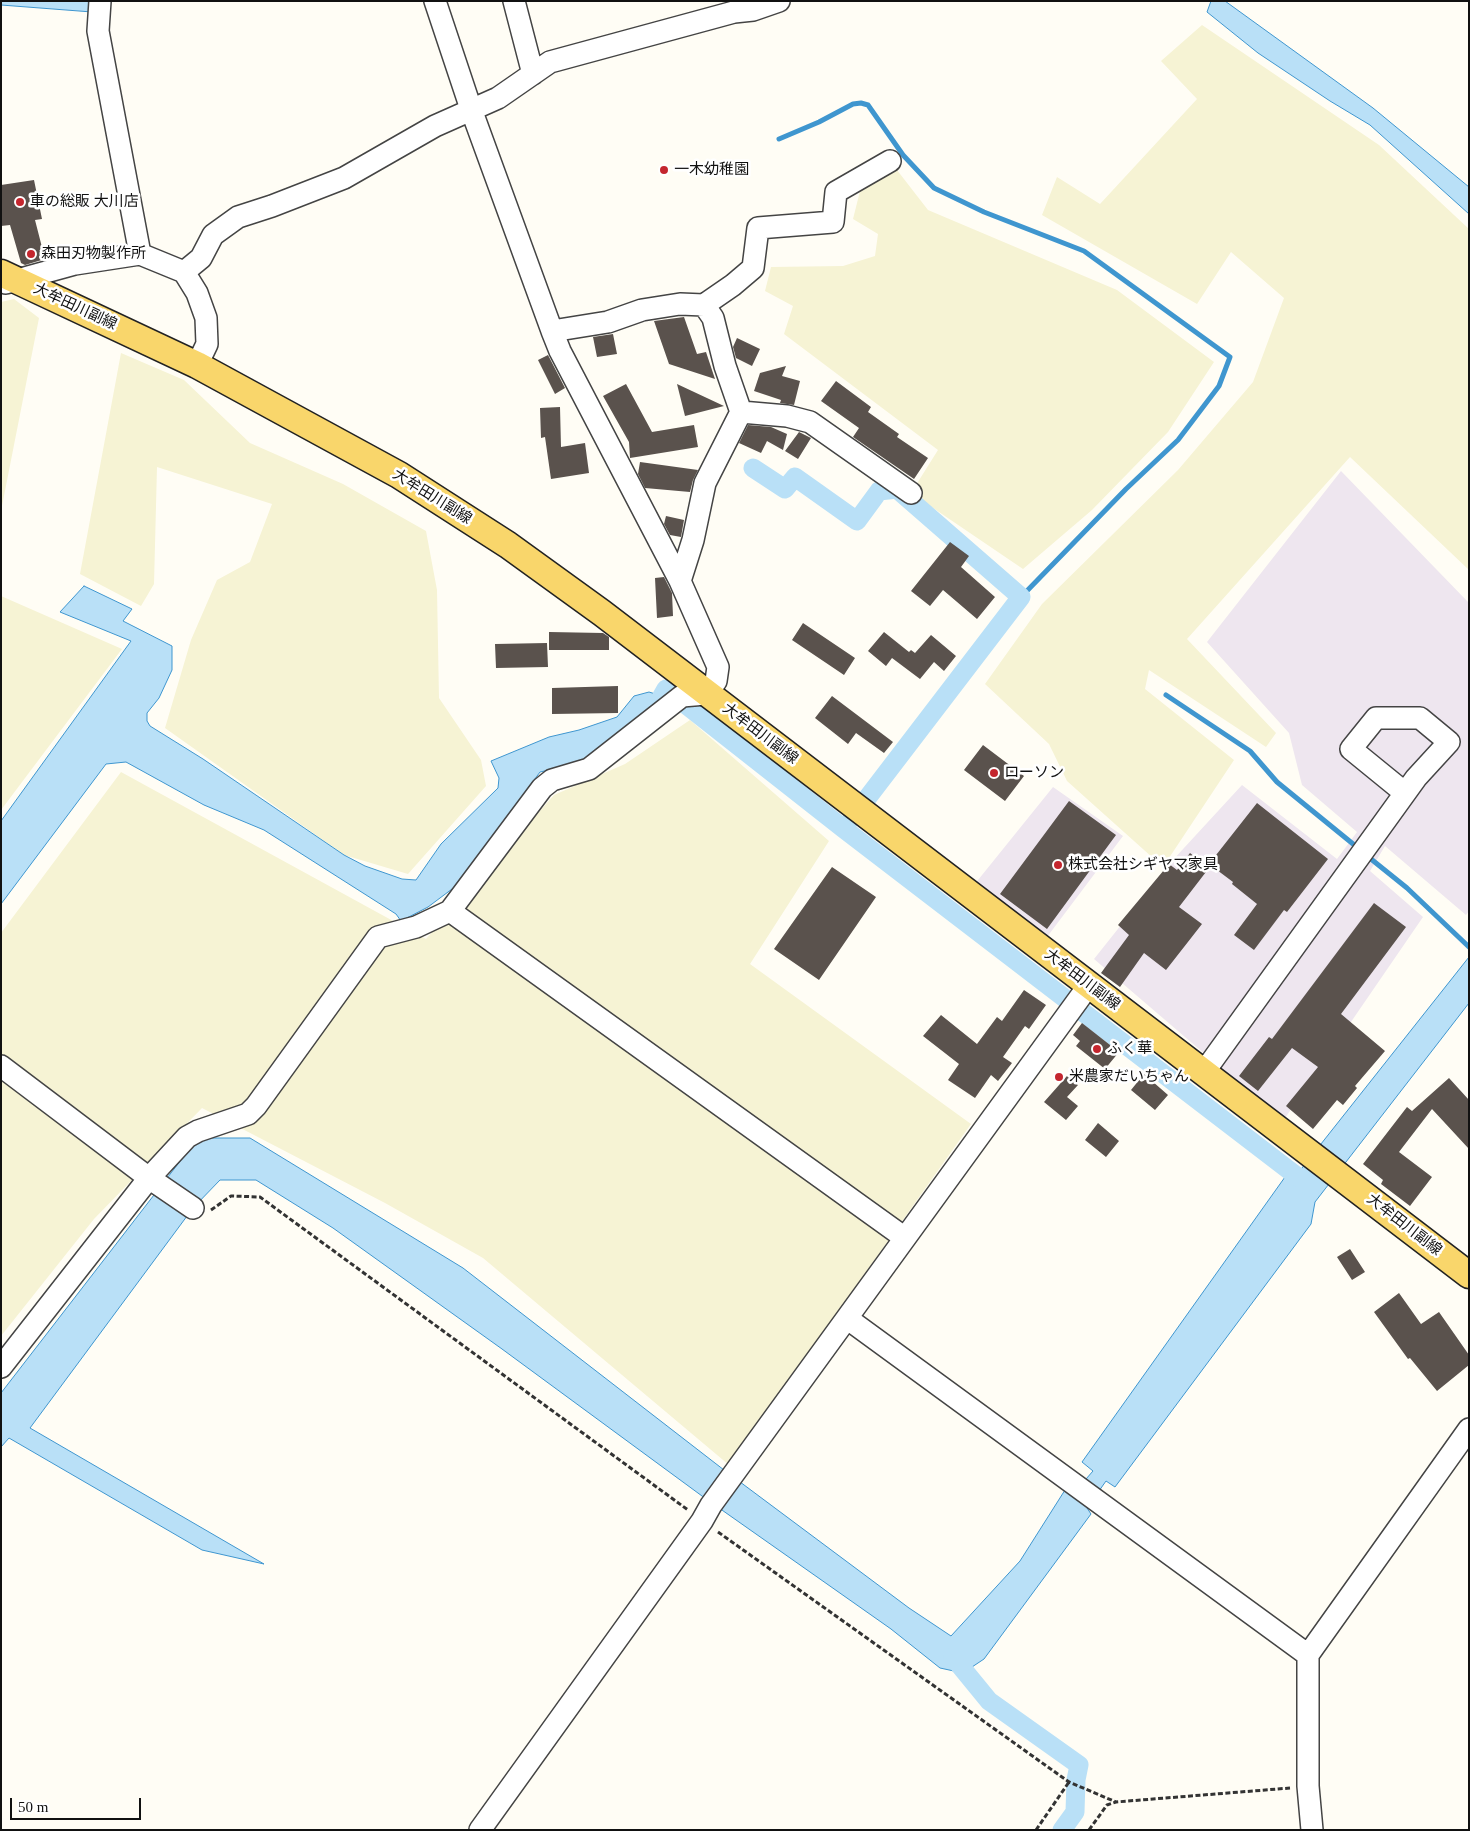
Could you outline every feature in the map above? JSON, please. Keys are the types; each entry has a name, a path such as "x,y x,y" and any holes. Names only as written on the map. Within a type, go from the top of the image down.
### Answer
{"main road":[{"name":"大牟田川副線","path":"7,279 198,365 408,480 508,545 602,613 694,695 868,815 1469,1275"}],"street":[{"path":"100,1 98,31 140,254"},
{"path":"1,1367 155,1182 187,1137 198,1131 248,1114 252,1110 378,936 416,927 450,911 542,788 552,780 589,769 660,714 716,681 718,667 680,582 560,351 435,1"},
{"path":"514,1 533,74"},
{"path":"184,272 201,258 213,235 238,217 344,178 435,126 498,98 550,62 731,7 753,10 779,1"},
{"path":"552,331 608,322 642,310 680,304 704,305 733,285 753,268 758,228 833,222 836,192 890,161"},
{"path":"7,279 75,264 140,254 184,272 197,293 206,318 206,344 198,365"},
{"path":"680,582 693,540 705,483 741,412 725,366 713,318 704,305"},
{"path":"741,412 787,416 810,422 911,493"},
{"path":"1204,1072 1405,793"},
{"path":"450,911 906,1238"},
{"path":"480,1830 739,1467 1089,985"},
{"path":"1,1066 155,1182 193,1208"},
{"path":"848,1319 1308,1655"},
{"path":"1312,1830 1308,1786 1308,1655 1469,1429"}],"path":[{"path":"193,1208 204,1216 231,1196 260,1197 707,1513 1070,1782 1116,1802"},
{"path":"1036,1830 1070,1782"},
{"path":"1089,1830 1107,1805 1116,1802 1308,1786"}],"shaded area":[{"path":"1202,25 1379,145 1469,229 1469,570 1350,457 1187,639 1276,733 1266,747 1149,670 1145,689 1234,760 1163,867 1067,781 1049,744 985,684 1042,604 1178,470 1253,382 1284,298 1231,252 1197,304 1042,215 1057,177 1100,204 1197,99 1161,61"},
{"path":"890,161 928,210 1117,290 1214,362 1168,432 1092,510 1023,569 911,493 938,450 784,334 793,306 765,291 771,267 843,266 875,256 878,234 853,219 861,187"},
{"path":"14,299 39,318 1,511 1,302"},
{"path":"121,353 184,380 250,443 343,484 426,531 437,590 439,698 481,760 486,786 408,874 344,855 165,728 191,640 217,580 250,562 272,504 157,467 154,584 141,606 80,574"},
{"path":"1341,471 1469,603 1469,911 1466,915 1385,846 1370,871 1423,917 1283,1121 1094,959 1172,861 1242,785 1337,859 1357,832 1302,785 1289,733 1207,642"},
{"path":"1,596 122,649 1,810"},
{"path":"690,720 829,841 750,964 971,1124 729,1465 483,1258 385,1203 202,1108 94,1219 1,1336 1,933 121,772 426,939 554,795 625,764"},
{"name":"株式会社シギヤマ家具","path":"1053,787 1123,836 1047,937 974,885"}],"water":[{"path":"1,1 92,1 92,12 1,5"},
{"path":"1211,1 1225,1 1373,108 1469,187 1469,214 1370,125 1258,53 1207,12"},
{"path":"84,586 132,609 123,621 172,646 172,670 159,698 147,713 147,721 150,726 203,759 344,855 365,866 402,879 416,880 441,844 498,788 499,778 491,761 549,737 579,730 617,717 634,696 649,692 662,696 668,701 592,760 540,772 456,886 428,907 401,921 396,914 264,830 204,805 126,762 106,764 1,904 1,821 131,641 60,612"},
{"path":"1469,957 1469,1003 1315,1202 1311,1224 1115,1487 1106,1481 1087,1508 1091,1514 984,1659 963,1673 940,1668 891,1629 702,1496 333,1228 256,1180 220,1180 193,1208 30,1428 264,1564 202,1550 9,1438 1,1447 1,1393 198,1138 250,1138 463,1268 724,1470 909,1608 951,1636 1020,1561 1065,1490 1072,1495 1093,1471 1082,1462 1285,1177 1292,1171 1298,1173"}],"building":[{"path":"34,180 42,219 35,220 45,259 25,265 21,263 10,225 1,226 1,185"},
{"path":"684,317 697,354 706,352 715,379 669,364 654,321"},
{"path":"613,334 617,354 597,357 593,337"},
{"path":"737,338 760,349 752,366 736,358 733,347"},
{"path":"548,355 565,388 555,394 538,360"},
{"path":"786,366 782,376 800,381 794,405 780,403 781,400 754,391 760,373"},
{"path":"836,381 871,407 868,412 899,434 897,437 928,458 914,479 853,437 859,428 821,401"},
{"path":"626,384 652,432 694,425 698,447 630,458 629,442 603,396"},
{"path":"677,384 724,406 685,416"},
{"path":"560,407 561,447 585,443 589,473 551,479 545,437 541,438 540,408"},
{"path":"748,425 771,427 787,434 783,450 767,441 761,453 739,443"},
{"path":"799,432 811,438 798,459 785,451"},
{"path":"640,462 698,470 690,492 645,488 638,474"},
{"path":"666,516 684,520 681,537 670,535 664,524"},
{"path":"950,542 969,556 961,567 995,597 977,619 943,590 930,606 911,591"},
{"path":"664,577 672,593 673,616 657,618 655,578"},
{"path":"803,623 855,658 844,675 792,640"},
{"path":"549,632 603,633 609,637 609,650 549,650"},
{"path":"884,632 909,652 911,650 915,653 931,635 956,656 944,671 934,662 920,679 892,658 886,666 868,651"},
{"path":"547,643 548,667 496,668 495,644"},
{"path":"618,686 618,713 552,714 552,688"},
{"path":"832,696 893,742 884,753 856,733 848,744 815,718"},
{"name":"ローソン","path":"983,745 1024,776 1005,801 964,770"},
{"name":"株式会社シギヤマ家具","path":"1069,801 1116,835 1047,929 1000,894"},
{"path":"1257,803 1328,859 1287,912 1284,910 1254,950 1234,935 1257,904 1232,884 1233,882 1209,864"},
{"path":"1190,853 1209,868 1179,907 1202,924 1166,970 1144,953 1120,987 1101,973 1129,935 1118,925 1169,864 1177,870"},
{"path":"832,867 876,897 819,980 774,949"},
{"path":"1374,903 1406,927 1341,1014 1385,1051 1355,1086 1357,1088 1343,1105 1337,1100 1313,1129 1286,1106 1318,1067 1292,1048 1258,1091 1239,1076 1269,1037 1272,1039"},
{"path":"1024,990 1046,1005 1029,1029 1025,1026 1003,1057 1012,1063 998,1081 991,1075 975,1098 948,1080 959,1064 923,1036 941,1015 977,1044 997,1017 1002,1021"},
{"name":"ふく華","path":"1082,1023 1119,1052 1105,1069 1076,1046 1080,1041 1073,1035"},
{"path":"1144,1074 1168,1095 1155,1110 1131,1090"},
{"path":"1067,1076 1078,1085 1067,1097 1078,1106 1066,1120 1044,1102"},
{"path":"1449,1078 1469,1100 1469,1149 1432,1109 1399,1152 1432,1177 1410,1206 1381,1184 1383,1180 1363,1164 1407,1107 1412,1111"},
{"path":"1098,1123 1119,1141 1106,1157 1085,1140"},
{"path":"1350,1249 1365,1272 1352,1280 1337,1257"},
{"path":"1399,1293 1421,1324 1439,1312 1469,1355 1469,1365 1437,1391 1410,1358 1408,1359 1374,1312"}],"waterway":[{"path":"779,139 819,122 853,104 861,103 868,105 903,155 934,188 984,212 1084,251 1230,357 1219,386 1178,440 1126,489 1021,597"},
{"path":"753,468 785,489 795,477 857,521 879,491 897,489 1021,597 852,818"},
{"path":"662,696 666,689 844,829 1311,1187"},
{"path":"1166,695 1250,751 1277,782 1358,848"},
{"path":"1366,855 1407,888 1469,947"},
{"path":"953,1657 989,1701 1079,1765 1076,1780 1075,1812 1062,1830"}],"place":[{"name":"一木幼稚園","path":"664,170"},
{"name":"車の総販 大川店","path":"20,202"},
{"name":"森田刃物製作所","path":"31,254"},
{"name":"ローソン","path":"994,773"},
{"name":"株式会社シギヤマ家具","path":"1058,865"},
{"name":"ふく華","path":"1097,1049"},
{"name":"米農家だいちゃん","path":"1059,1077"}]}
